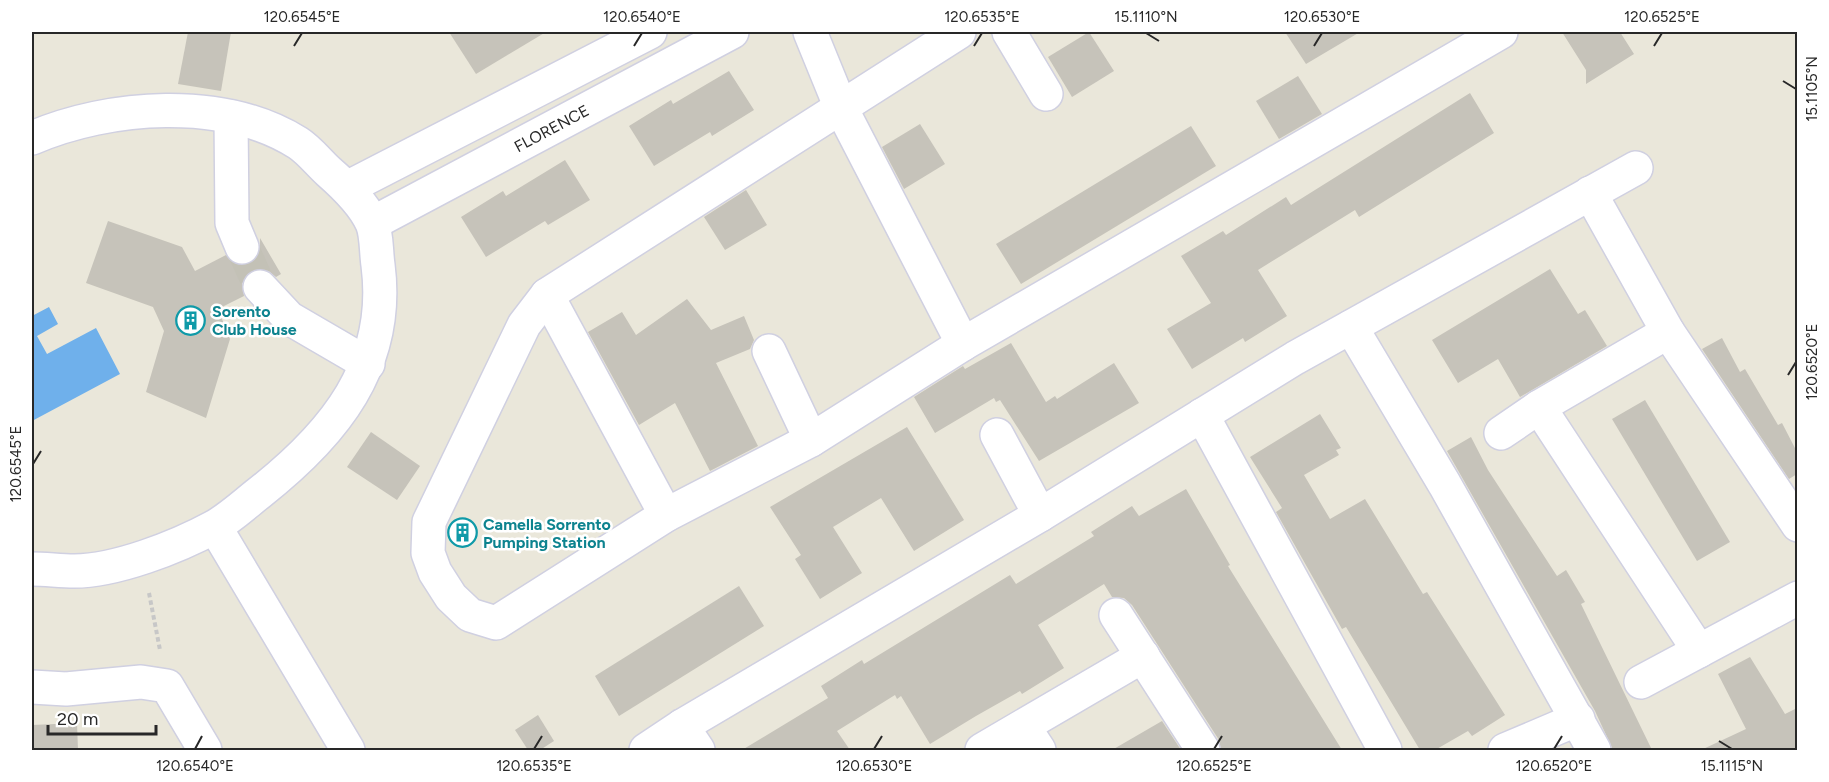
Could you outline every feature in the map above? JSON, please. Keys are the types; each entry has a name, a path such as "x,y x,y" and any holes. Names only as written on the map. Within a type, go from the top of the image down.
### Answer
{"street":[{"path":"347,188 650,32"},
{"name":"FLORENCE","path":"373,224 732,32"},
{"path":"810,32 841,108 963,344"},
{"path":"959,32 547,295 524,325 429,522 428,553 435,572 451,597 470,615 496,623 666,515 811,440 963,344 1501,32"},
{"path":"1009,32 1046,93"},
{"path":"32,138 61,126 152,109 231,117 298,143 347,188 373,224 379,276 378,328 368,364 326,433 281,476 215,527 137,560 77,571 32,569"},
{"path":"231,117 232,223 242,247"},
{"path":"646,750 690,738 1040,515 1202,415 1351,327 1636,168"},
{"path":"1590,193 1668,332 1797,525"},
{"path":"260,287 289,318 368,364"},
{"path":"547,295 666,515"},
{"path":"1351,327 1445,485 1594,750"},
{"path":"1501,433 1539,407 1668,332"},
{"path":"770,351 811,440"},
{"path":"1539,407 1699,651"},
{"path":"1202,415 1385,750"},
{"path":"998,435 1040,515"},
{"path":"215,527 348,750"},
{"path":"1641,682 1797,598"},
{"path":"1116,615 1203,750"},
{"path":"982,750 1031,739 1143,656"},
{"path":"32,687 66,689 141,682 167,686 206,750"},
{"path":"1505,750 1578,719"}],"path":[{"path":"137,560 147,580 167,686"}],"water":[{"path":"49,307 58,324 37,336 47,354 96,328 120,374 32,421 32,316"}],"building":[{"path":"188,32 231,32 221,91 178,84"},
{"path":"449,32 546,32 476,74"},
{"path":"1089,32 1114,71 1072,97 1048,57"},
{"path":"1285,32 1360,32 1306,64"},
{"path":"1562,32 1620,32 1634,54 1586,84 1586,70"},
{"path":"729,71 754,110 712,136 710,132 654,166 629,126 671,100 673,104"},
{"path":"1298,76 1322,114 1279,139 1256,101"},
{"path":"1470,93 1494,133 1359,217 1355,210 1258,270 1287,316 1245,342 1243,338 1192,369 1167,329 1211,303 1181,256 1223,231 1226,235 1286,197 1291,205"},
{"path":"920,124 945,164 904,189 882,147"},
{"path":"1191,126 1216,166 1021,284 996,244"},
{"path":"565,160 590,200 548,225 545,221 486,257 461,217 503,191 506,196"},
{"path":"746,190 767,225 725,250 704,217"},
{"name":"Sorento Club House","path":"108,221 182,247 195,271 226,255 239,265 250,264 257,258 260,238 281,274 276,277 266,269 256,269 248,273 242,282 244,296 218,309 230,339 206,418 146,392 164,331 153,307 86,283"},
{"path":"1550,269 1578,314 1585,310 1607,346 1520,397 1498,359 1458,383 1432,340"},
{"path":"687,299 711,330 744,316 754,340 750,349 716,363 758,446 710,471 675,403 639,425 588,332 622,312 636,335"},
{"path":"1722,338 1740,372 1745,369 1778,425 1782,423 1797,452 1797,474 1789,479 1702,349"},
{"path":"1011,343 1046,402 1055,396 1057,399 1114,363 1139,403 1039,461 1000,400 996,402 994,398 935,433 914,397 963,366 965,369"},
{"path":"1645,400 1730,542 1697,561 1612,419"},
{"path":"1320,414 1341,448 1336,450 1339,455 1304,475 1330,519 1365,499 1423,594 1427,592 1505,715 1472,736 1468,731 1435,750 1420,750 1346,627 1342,629 1276,512 1282,508 1250,457"},
{"path":"907,427 964,520 914,551 881,498 833,527 862,573 820,599 795,559 801,555 770,507"},
{"path":"371,432 420,466 397,500 347,467"},
{"path":"1471,437 1488,470 1557,576 1566,570 1585,602 1581,604 1652,750 1613,750 1595,711 1447,451"},
{"path":"1186,489 1230,565 1228,566 1342,750 1221,750 1219,740 1132,605 1124,598 1112,597 1104,584 1038,625 1064,668 1022,694 1020,691 930,744 901,696 897,699 895,695 837,731 850,750 742,750 828,698 821,686 862,660 864,664 1010,575 1016,584 1094,536 1091,532 1132,506 1139,516"},
{"path":"739,586 764,626 619,716 595,676"},
{"path":"1750,657 1785,714 1797,708 1797,750 1701,750 1746,729 1718,674"},
{"path":"538,715 554,741 540,750 528,750 515,730"},
{"path":"1162,721 1181,750 1112,750"},
{"path":"77,723 78,750 32,750 32,725"}],"tunnel":[{"path":"242,247 260,287"}],"place":[{"name":"Sorento Club House","path":"191,320"},
{"name":"Camella Sorrento Pumping Station","path":"462,533"}]}
